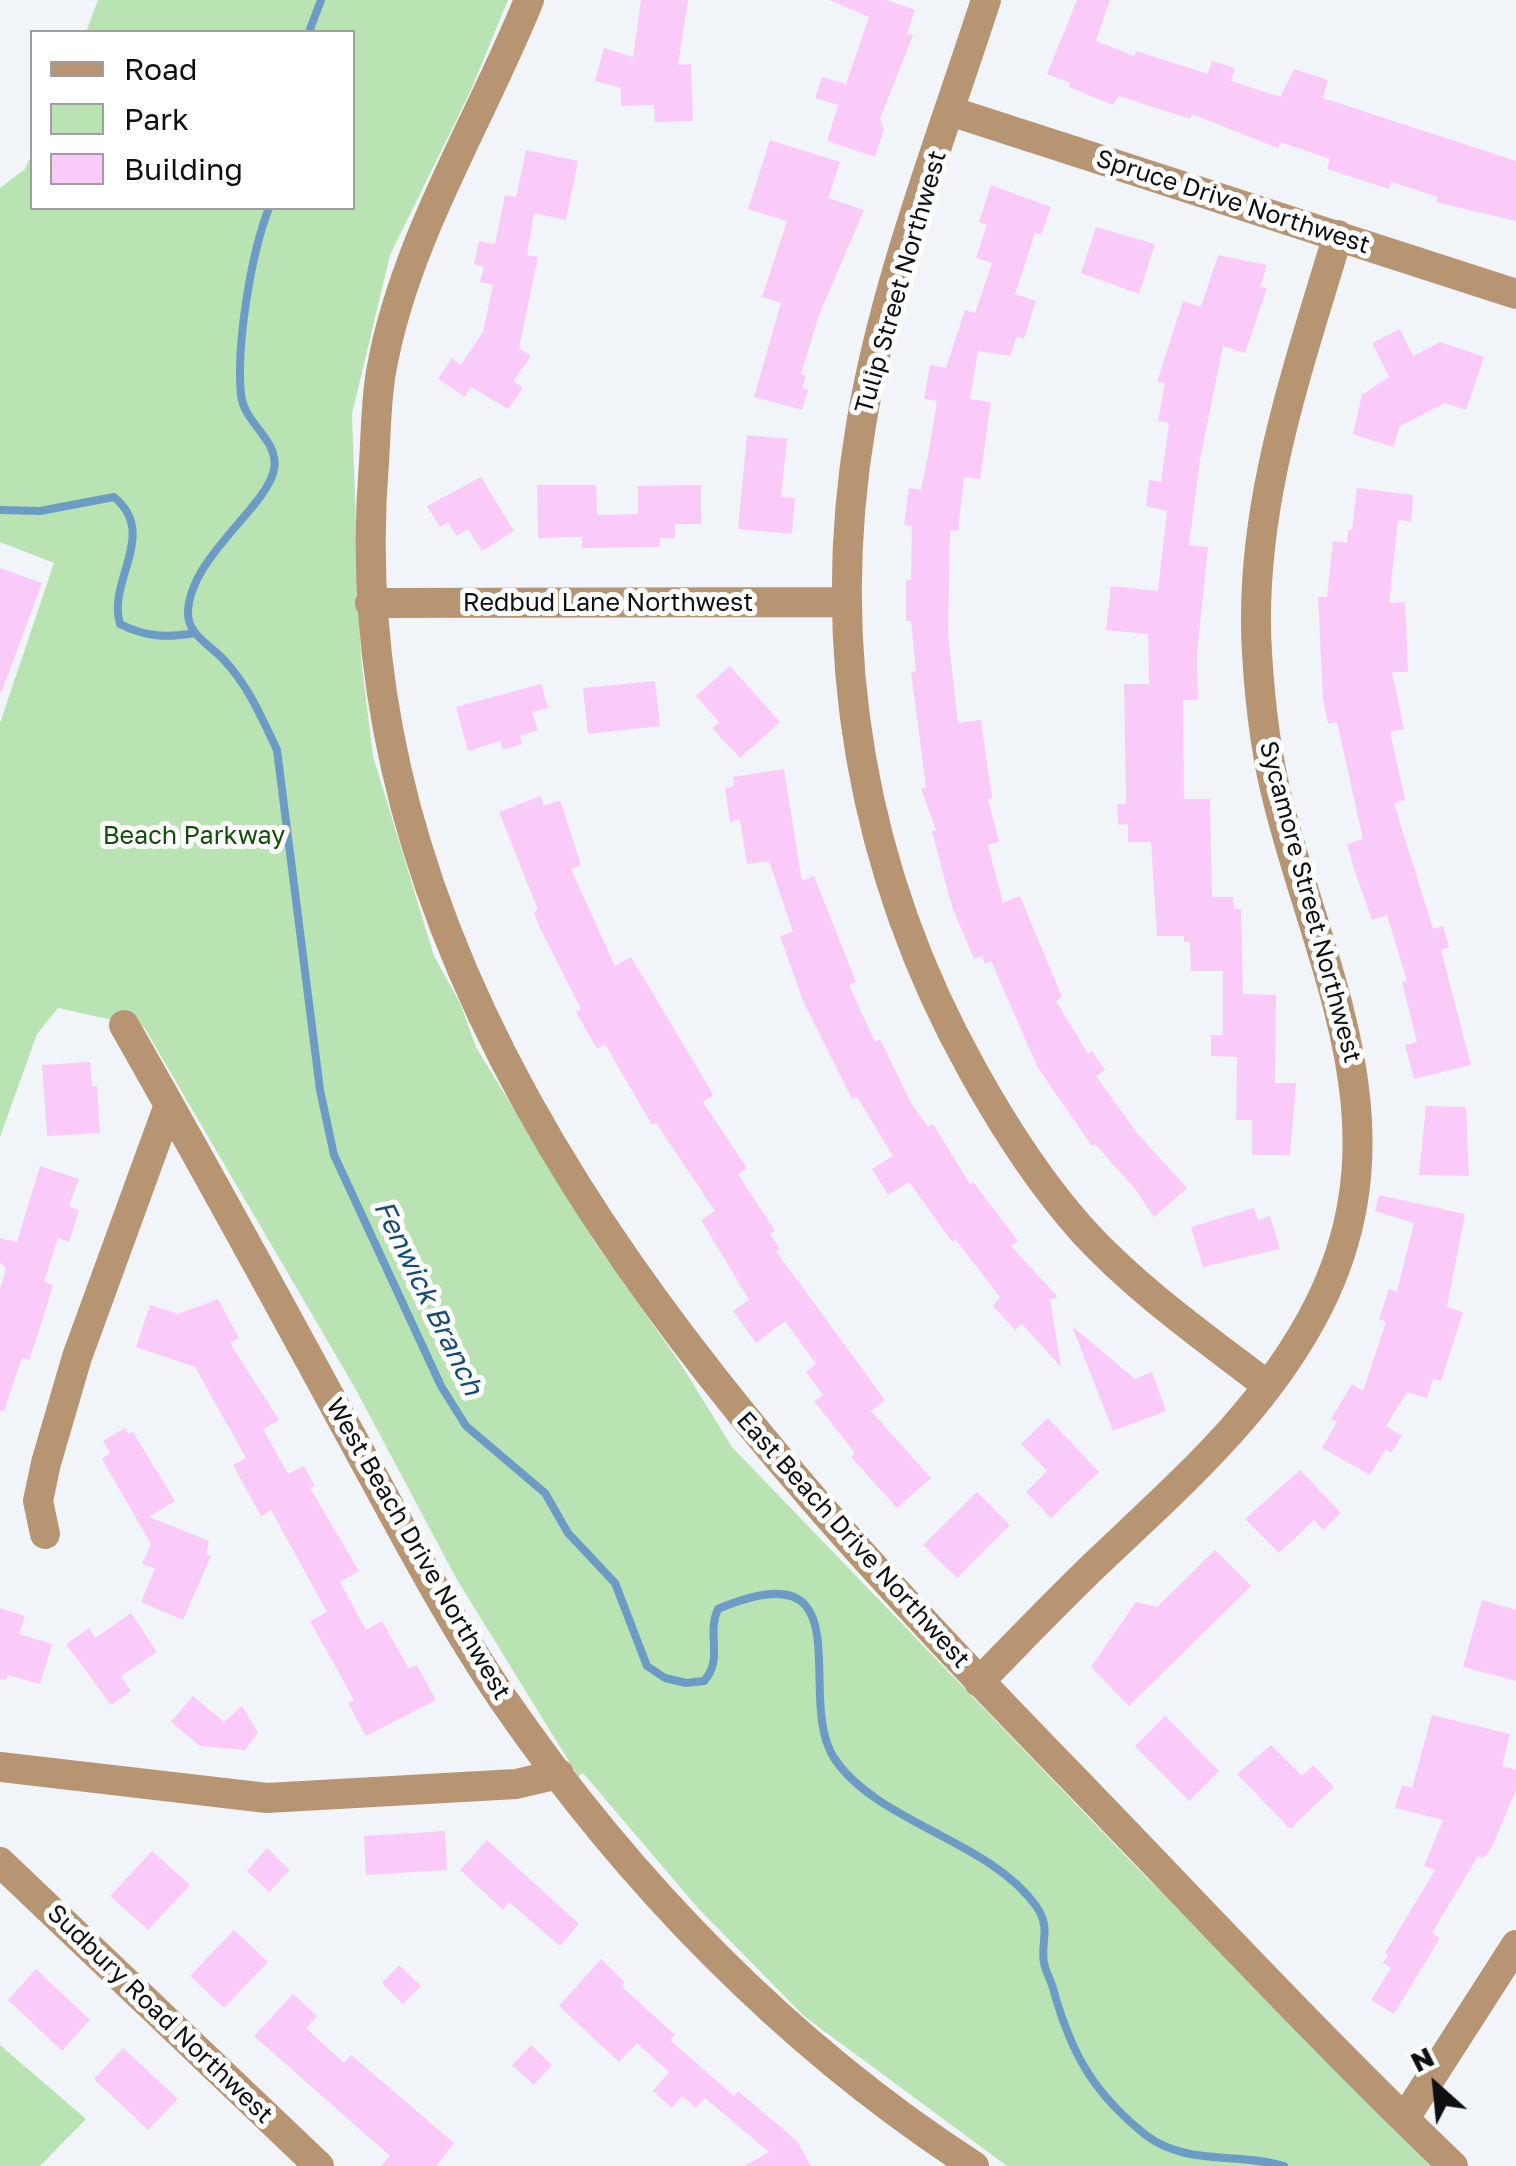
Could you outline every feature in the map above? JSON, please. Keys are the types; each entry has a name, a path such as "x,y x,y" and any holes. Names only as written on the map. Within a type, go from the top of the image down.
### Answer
{"street":[{"name":"East Beach Drive Northwest","path":"529,0 437,201 398,308 381,372 368,525 370,603 382,713 401,800 428,888 467,983 544,1128 631,1266 763,1443 862,1558 980,1682 1453,2166"},
{"name":"Tulip Street Northwest","path":"986,0 870,381 850,502 846,602 851,702 877,836 909,939 958,1044 1010,1133 1083,1231 1135,1282 1268,1386"},
{"name":"Spruce Drive Northwest","path":"950,111 1516,294"},
{"name":"Sycamore Street Northwest","path":"980,1682 1213,1452 1268,1386 1318,1306 1332,1272 1350,1201 1359,1128 1349,1039 1270,765 1255,617 1263,516 1276,450 1338,236"},
{"name":"Redbud Lane Northwest","path":"370,603 846,602"},
{"name":"West Beach Drive Northwest","path":"124,1025 460,1630 559,1774 656,1891 734,1974 828,2058 974,2166"},
{"path":"45,1534 38,1501 46,1463 77,1357 169,1104"},
{"path":"0,1767 267,1798 516,1784 559,1774"},
{"name":"Sudbury Road Northwest","path":"0,1862 319,2166"},
{"path":"1404,2118 1516,1946"}],"green space":[{"name":"Beach Parkway","path":"98,0 508,0 471,90 390,255 352,414 361,659 373,756 434,956 460,1003 476,1047 594,1241 682,1366 732,1447 1144,1875 1442,2166 1007,2166 805,2017 697,1907 583,1773 578,1776 456,1578 355,1388 144,1027 58,1008 37,1034 0,1137 0,723 54,563 0,542 0,188 25,169 30,158 30,210 355,210 355,30 87,30"},
{"path":"0,2045 86,2119 40,2166 0,2166"}],"building":[{"path":"641,0 688,0 678,65 691,64 693,121 655,122 654,105 621,106 621,88 595,81 604,48 633,57"},
{"path":"829,0 887,0 915,10 907,34 913,35 880,119 884,129 875,157 827,141 838,105 815,98 822,77 846,84 869,17"},
{"path":"1077,0 1110,0 1096,41 1134,56 1136,51 1208,74 1212,61 1235,68 1231,81 1280,97 1294,69 1328,80 1323,98 1516,161 1516,221 1436,202 1438,197 1391,182 1389,189 1327,169 1330,159 1280,142 1278,148 1192,114 1190,119 1119,96 1113,105 1069,87 1070,83 1047,74"},
{"path":"770,140 840,162 828,198 864,210 819,315 801,374 806,376 802,388 808,390 802,410 754,397 781,303 762,297 787,221 748,209"},
{"path":"526,150 578,161 566,220 534,213 527,255 538,257 519,348 531,356 513,381 523,388 508,409 471,387 465,397 438,379 452,358 461,365 483,332 493,285 480,282 484,267 474,264 479,241 495,244 505,195 516,197"},
{"path":"991,185 1051,207 1041,235 1035,233 1015,294 1036,301 1024,339 1017,336 1010,356 978,351 970,399 991,402 980,479 964,477 958,531 950,530 948,634 958,723 981,720 992,798 988,799 999,842 988,845 1003,903 1020,896 1062,997 1056,1001 1088,1054 1092,1051 1105,1070 1096,1076 1137,1133 1187,1188 1154,1217 1135,1189 1095,1144 1092,1146 1038,1068 991,961 985,964 982,956 974,959 952,907 932,831 936,830 921,789 926,787 911,672 916,671 911,621 906,621 912,526 904,525 909,488 921,490 937,401 924,399 930,365 946,368 965,310 975,313 992,263 976,258 987,225 979,222"},
{"path":"1096,227 1155,244 1139,294 1081,273"},
{"path":"1218,255 1267,265 1260,287 1267,288 1245,353 1223,346 1200,460 1189,545 1208,547 1197,653 1198,700 1183,700 1184,799 1210,799 1212,897 1233,897 1234,909 1241,909 1243,994 1276,995 1275,1083 1296,1083 1290,1155 1252,1155 1252,1120 1236,1120 1237,1057 1211,1056 1211,1035 1223,1035 1223,971 1191,971 1190,942 1184,942 1184,936 1157,936 1151,842 1128,842 1128,824 1118,825 1117,804 1126,804 1124,684 1149,684 1148,634 1106,630 1111,586 1158,591 1167,511 1146,506 1149,480 1161,482 1169,423 1158,421 1165,383 1157,382 1183,301 1201,307"},
{"path":"1400,329 1413,356 1440,342 1484,357 1466,410 1445,403 1400,426 1393,447 1353,434 1362,395 1389,377 1372,343"},
{"path":"747,435 787,439 781,497 795,498 792,534 738,529"},
{"path":"481,477 514,531 482,551 468,529 457,536 448,522 440,527 427,506"},
{"path":"537,485 596,485 597,515 638,514 638,486 701,485 701,524 675,524 675,538 660,538 660,547 582,548 582,537 538,538"},
{"path":"1357,488 1413,495 1411,522 1398,520 1389,603 1405,602 1408,672 1392,672 1404,729 1390,732 1405,800 1394,803 1433,929 1443,926 1449,947 1441,950 1471,1065 1414,1079 1405,1045 1417,1042 1402,982 1407,981 1387,915 1372,920 1355,872 1347,844 1363,839 1337,722 1328,724 1323,699 1318,597 1327,597 1333,541 1347,543 1348,530 1352,530"},
{"path":"0,568 42,583 2,691 0,691"},
{"path":"730,666 780,722 740,758 712,728 719,722 696,696"},
{"path":"655,681 660,726 588,734 583,688"},
{"path":"541,684 548,708 532,712 538,730 520,736 522,744 503,750 500,741 468,751 456,707"},
{"path":"784,769 802,881 814,876 856,982 849,985 875,1042 880,1039 911,1103 928,1127 933,1124 970,1184 973,1182 1018,1241 1011,1246 1058,1297 1050,1299 1061,1367 1022,1324 1015,1330 993,1306 1000,1297 955,1239 952,1242 909,1182 888,1195 872,1169 893,1156 857,1097 852,1099 803,1001 780,936 793,932 769,861 747,864 740,820 730,822 725,788 734,786 733,777"},
{"path":"540,796 544,806 560,800 581,865 571,869 615,966 631,957 710,1089 713,1096 703,1102 747,1168 738,1174 775,1231 770,1234 780,1249 776,1251 885,1400 871,1411 931,1478 897,1508 851,1457 855,1453 814,1401 823,1395 806,1372 816,1364 785,1321 756,1343 733,1311 749,1300 701,1220 715,1211 656,1123 652,1125 605,1044 597,1049 576,1012 581,1009 539,926 534,912 538,910 499,812"},
{"path":"90,1062 92,1086 97,1086 100,1133 47,1136 42,1065"},
{"path":"1426,1106 1466,1107 1469,1176 1419,1175"},
{"path":"40,1166 79,1179 69,1206 79,1210 69,1242 58,1238 44,1282 53,1285 39,1331 29,1360 22,1358 4,1411 0,1410 0,1289 6,1269 0,1262 0,1238 17,1242"},
{"path":"1379,1195 1465,1214 1447,1307 1463,1312 1441,1381 1433,1379 1427,1398 1407,1392 1386,1426 1402,1436 1391,1453 1386,1449 1370,1475 1322,1448 1337,1422 1331,1419 1352,1384 1363,1391 1386,1322 1379,1319 1389,1289 1397,1291 1414,1223 1375,1211"},
{"path":"1254,1208 1258,1220 1270,1216 1280,1249 1203,1267 1191,1227"},
{"path":"218,1299 239,1338 230,1343 279,1420 263,1429 288,1474 304,1466 315,1486 310,1488 359,1571 340,1582 366,1630 382,1621 409,1669 417,1665 436,1700 366,1736 348,1703 354,1700 310,1621 327,1612 271,1510 261,1516 233,1465 246,1458 195,1367 136,1347 150,1305 178,1314"},
{"path":"1072,1326 1135,1379 1152,1372 1166,1411 1113,1431"},
{"path":"1048,1418 1099,1472 1051,1518 1026,1492 1047,1471 1021,1444"},
{"path":"125,1428 128,1434 133,1432 175,1501 149,1517 209,1541 206,1554 211,1556 183,1620 141,1602 155,1569 142,1564 151,1544 102,1459 110,1453 103,1441"},
{"path":"1300,1470 1341,1513 1323,1530 1314,1520 1279,1553 1245,1519"},
{"path":"977,1492 1010,1525 957,1578 923,1545"},
{"path":"1215,1550 1251,1586 1129,1706 1091,1667 1136,1602 1157,1607"},
{"path":"1482,1600 1516,1610 1516,1681 1463,1667"},
{"path":"0,1608 25,1616 19,1634 52,1644 40,1684 8,1675 6,1680 0,1679"},
{"path":"131,1613 157,1652 121,1676 131,1691 111,1705 66,1644 89,1628 95,1638"},
{"path":"193,1696 224,1722 242,1706 258,1733 245,1750 200,1746 171,1722"},
{"path":"1432,1715 1510,1734 1502,1766 1516,1770 1516,1790 1491,1849 1483,1858 1478,1856 1432,1933 1440,1938 1394,2014 1371,2000 1391,1968 1383,1963 1388,1955 1385,1953 1435,1870 1424,1866 1443,1820 1395,1808 1402,1785 1412,1788"},
{"path":"1165,1716 1219,1771 1189,1801 1135,1746"},
{"path":"1271,1745 1302,1776 1313,1765 1334,1787 1290,1829 1237,1774"},
{"path":"445,1831 447,1870 366,1875 364,1836"},
{"path":"487,1840 579,1924 560,1946 509,1902 503,1910 460,1870"},
{"path":"267,1848 290,1870 269,1892 247,1871"},
{"path":"152,1851 190,1885 148,1930 110,1896"},
{"path":"234,1930 268,1962 224,2008 190,1976"},
{"path":"601,1959 625,1982 621,1986 675,2035 670,2040 734,2096 738,2091 797,2141 811,2166 744,2166 769,2152 705,2098 696,2108 682,2096 672,2108 653,2091 669,2072 637,2043 619,2062 559,2006"},
{"path":"399,1965 421,1986 403,2004 382,1983"},
{"path":"36,1969 90,2020 62,2051 8,2000"},
{"path":"293,1994 317,2016 306,2028 344,2063 351,2055 454,2143 436,2166 381,2166 390,2156 254,2036"},
{"path":"531,2045 552,2065 534,2085 512,2065"},
{"path":"123,2048 178,2099 148,2130 94,2079"}],"waterway":[{"name":"Fenwick Branch","path":"310,30 321,0"},
{"name":"Fenwick Branch","path":"268,210 246,300 240,374 244,405 272,450 274,470 268,485 201,572 192,592 189,620 195,633 240,680 277,750 320,1090 334,1155 441,1386 466,1426 545,1493 568,1533 615,1583 647,1666 665,1678 686,1683 704,1681 713,1664 718,1609 764,1595 794,1597 810,1612 817,1637 824,1731 834,1758 877,1799 991,1864 1016,1883 1036,1906 1045,1928 1045,1967 1077,2054 1099,2089 1147,2136 1163,2145 1196,2155 1284,2166"},
{"path":"0,510 40,511 114,497 127,511 132,526 118,607 120,624 156,635 195,633"}]}
